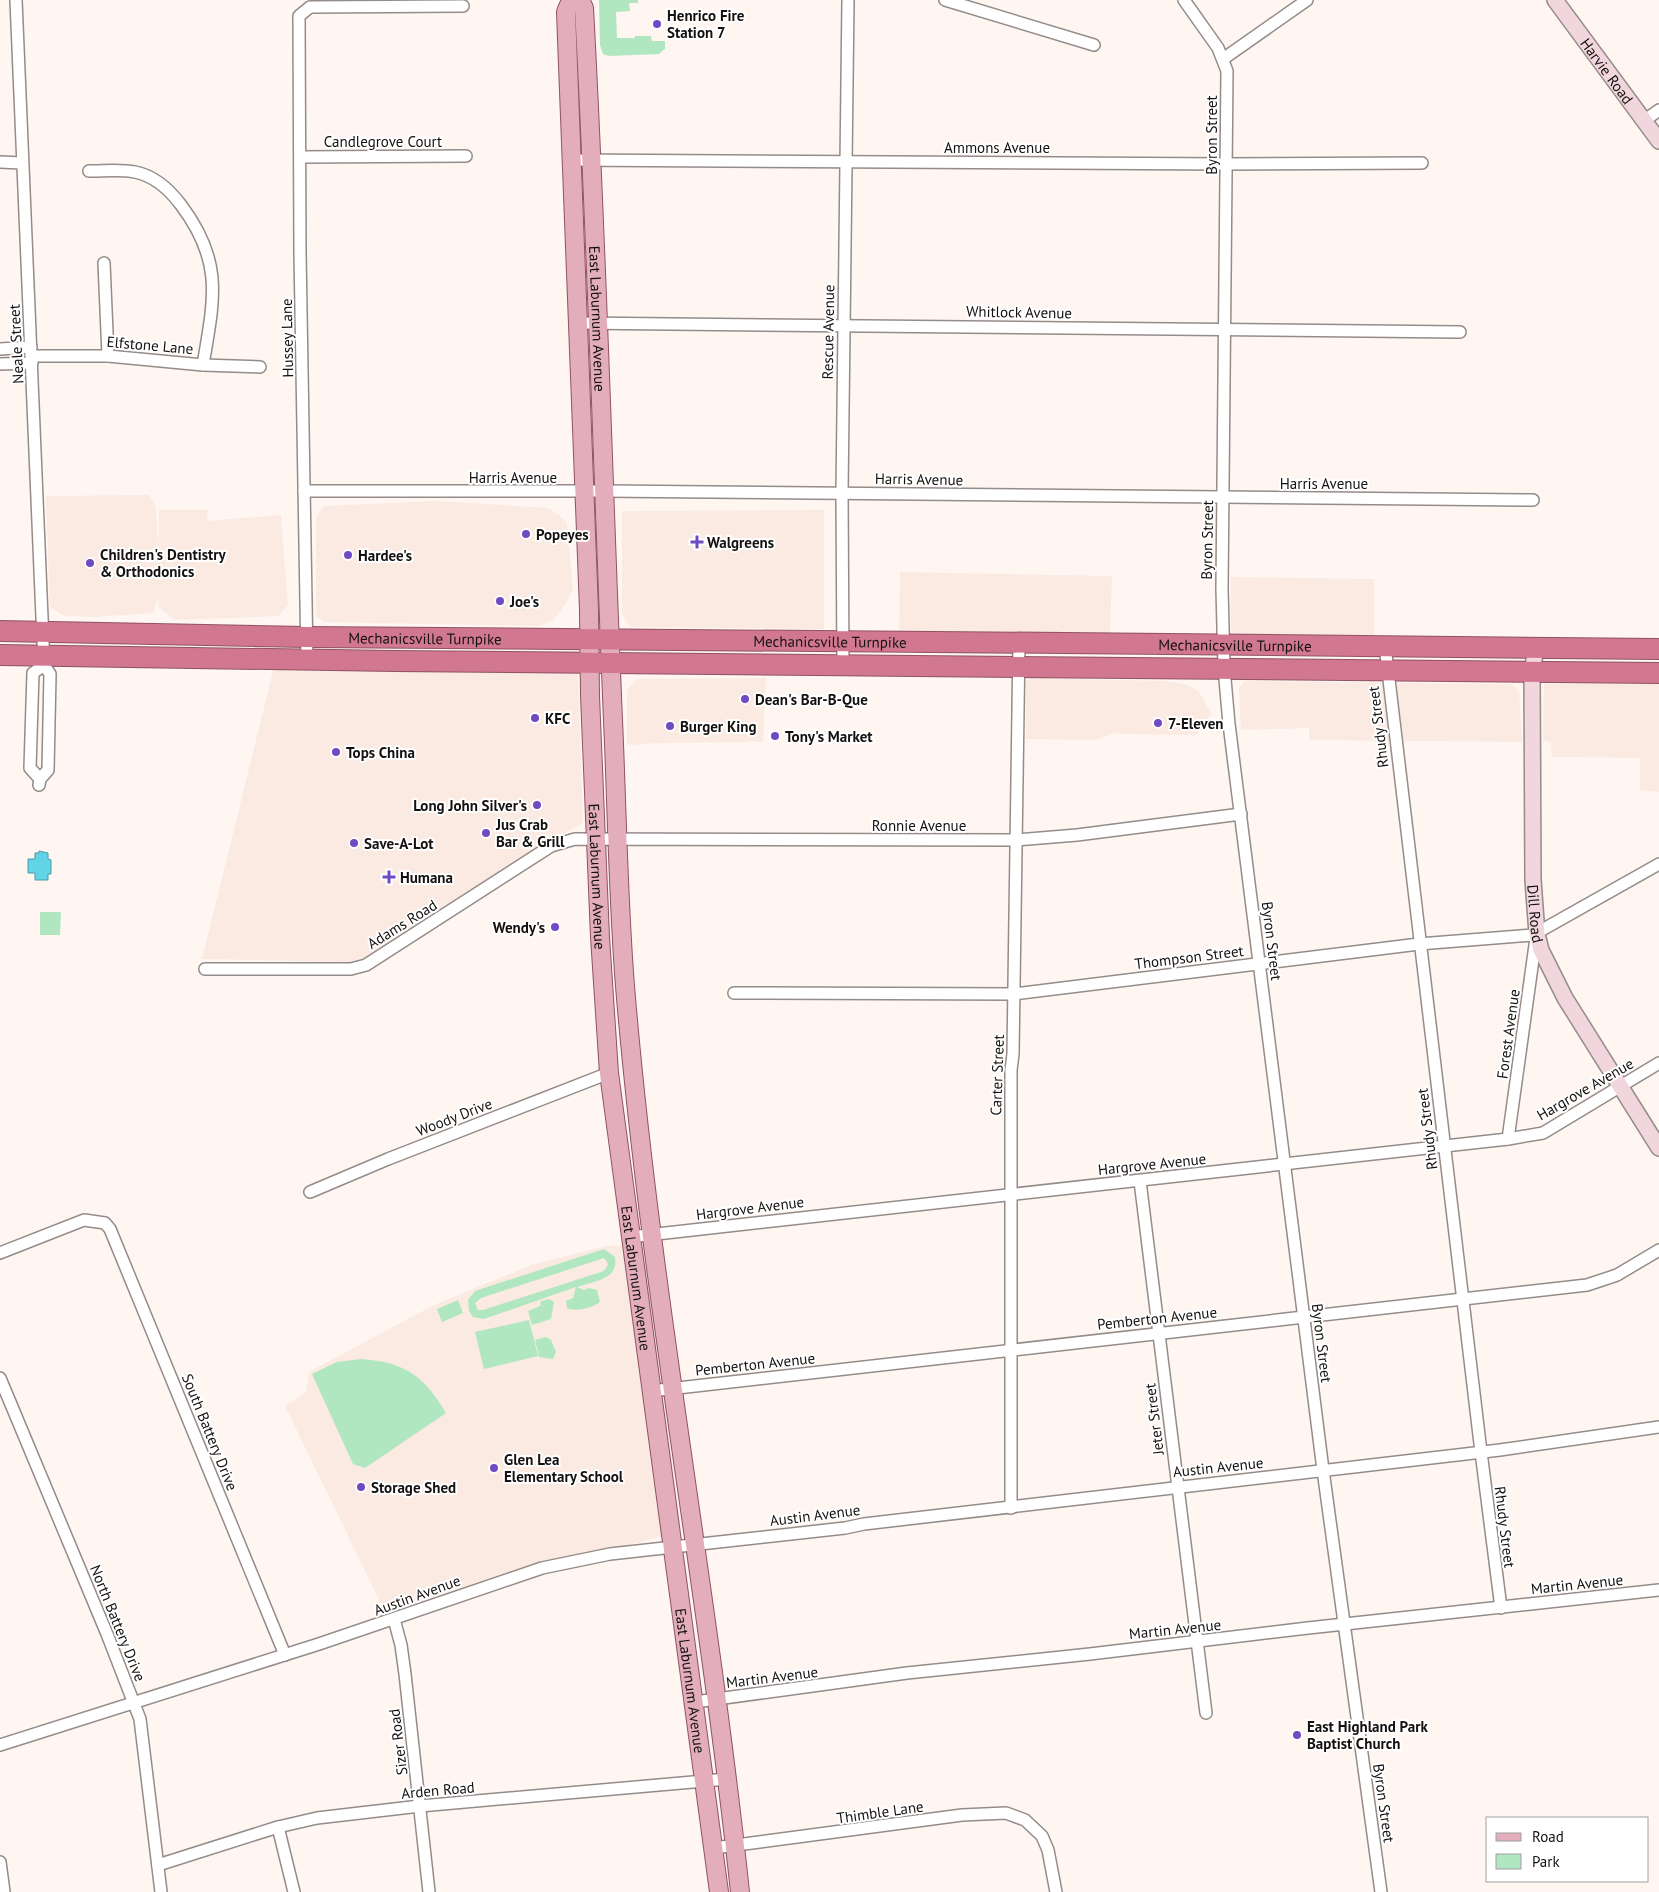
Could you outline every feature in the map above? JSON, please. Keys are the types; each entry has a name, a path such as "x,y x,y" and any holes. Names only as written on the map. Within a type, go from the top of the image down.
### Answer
{"highway":[{"name":"Mechanicsville Turnpike","path":"0,631 306,637 1659,649"},
{"name":"Mechanicsville Turnpike","path":"0,655 44,661 306,660 1659,673"}],"main road":[{"name":"East Laburnum Avenue","path":"571,0 566,12 602,993 609,1073 630,1237 695,1702 719,1892"},
{"name":"East Laburnum Avenue","path":"580,0 584,8 599,323 604,491 625,983 637,1110 652,1235 717,1699 740,1892"}],"street":[{"name":"Neale Street","path":"16,0 44,661 50,674 48,770 40,782 30,768 34,673 44,661"},
{"name":"Rescue Avenue","path":"843,665 843,326 848,0"},
{"path":"946,0 1094,45"},
{"name":"Byron Street","path":"1184,0 1218,48 1227,71 1222,592 1224,668 1230,730 1303,1316 1381,1892"},
{"path":"1223,60 1307,0"},
{"name":"Harvie Road","path":"1554,0 1659,141"},
{"name":"Hussey Lane","path":"306,660 299,16 310,7 463,6"},
{"path":"1644,120 1659,110"},
{"name":"Candlegrove Court","path":"300,157 466,156"},
{"name":"Ammons Avenue","path":"571,160 1226,164 1422,163"},
{"path":"0,162 22,162"},
{"name":"Elfstone Lane","path":"31,355 108,356 203,365 213,292 212,273 208,255 195,225 164,185 150,177 135,172 89,170"},
{"path":"104,263 108,356"},
{"name":"Whitlock Avenue","path":"577,323 1460,332"},
{"path":"0,349 31,355"},
{"path":"0,364 31,355"},
{"path":"203,365 260,367"},
{"name":"Harris Avenue","path":"304,491 604,491 1533,500"},
{"name":"Carter Street","path":"1011,1508 1011,1070 1013,1054 1019,642"},
{"name":"Rhudy Street","path":"1384,646 1501,1608"},
{"name":"Dill Road","path":"1536,648 1532,672 1533,880 1537,934 1541,950 1562,991 1620,1088 1659,1148"},
{"name":"Ronnie Avenue","path":"596,838 1016,840 1077,835 1241,814"},
{"name":"Adams Road","path":"206,969 351,969 366,965 551,846 575,839 596,838"},
{"name":"Thompson Street","path":"734,993 1014,994 1420,944 1537,934 1659,864"},
{"name":"Forest Avenue","path":"1508,1139 1537,934"},
{"name":"Hargrove Avenue","path":"630,1237 1140,1181 1508,1139 1544,1133 1659,1063"},
{"name":"Woody Drive","path":"310,1192 388,1159 609,1073"},
{"name":"Jeter Street","path":"1140,1181 1206,1713"},
{"name":"South Battery Drive","path":"0,1253 84,1220 105,1223 114,1238 285,1655"},
{"name":"Pemberton Avenue","path":"651,1391 1587,1285 1617,1275 1659,1250"},
{"name":"North Battery Drive","path":"0,1378 107,1634 140,1719 161,1892"},
{"name":"Austin Avenue","path":"0,1745 285,1655 542,1568 610,1554 1011,1508 1177,1486 1481,1452 1659,1427"},
{"name":"Martin Avenue","path":"695,1702 907,1673 1659,1590"},
{"name":"Sizer Road","path":"394,1619 401,1645 429,1892"},
{"name":"Arden Road","path":"158,1865 278,1827 317,1818 420,1806 727,1779"},
{"name":"Thimble Lane","path":"714,1848 991,1812 1006,1813 1016,1815 1030,1823 1042,1836 1048,1850 1056,1892"},
{"path":"278,1827 294,1892"},
{"path":"0,1862 4,1892"}],"shaded area":[{"path":"149,495 155,504 159,547 159,510 208,510 207,521 281,515 288,605 279,616 174,620 159,607 158,596 153,613 94,617 64,616 50,607 46,496"},
{"path":"437,501 548,508 567,523 573,588 567,602 554,619 540,626 324,622 316,616 316,518 324,506"},
{"path":"824,510 824,629 630,627 622,615 622,511"},
{"path":"900,572 1112,576 1110,633 899,632"},
{"path":"1231,577 1374,579 1374,637 1235,635 1231,629"},
{"path":"278,651 577,651 583,822 370,956 350,962 202,959"},
{"path":"766,678 763,742 627,745 627,690 637,679"},
{"path":"1031,678 1165,681 1189,685 1200,693 1211,714 1197,735 1116,733 1094,740 1026,739 1026,682"},
{"path":"1245,681 1511,684 1519,691 1522,742 1309,740 1309,728 1241,730 1239,688"},
{"path":"1544,684 1659,684 1659,792 1640,790 1640,758 1552,757 1551,742 1543,741"},
{"name":"Glen Lea Elementary School","path":"606,1246 645,1246 681,1531 385,1612 285,1406 306,1392 309,1372 434,1305 534,1264"}],"green space":[{"path":"599,0 638,0 638,3 629,3 630,11 616,12 617,38 651,36 652,41 665,41 665,49 659,54 609,56 603,54 600,45"},
{"path":"40,912 61,912 60,935 40,935"},
{"path":"604,1249 615,1257 613,1271 609,1275 577,1287 584,1290 589,1288 597,1290 600,1302 584,1309 575,1310 567,1308 566,1301 573,1298 576,1287 484,1319 473,1317 469,1311 468,1300 475,1291","holes":["604,1258 608,1265 604,1271 483,1310 478,1310 475,1303 481,1298"]},
{"path":"549,1299 554,1302 551,1319 532,1325 528,1311 540,1306 541,1301"},
{"path":"458,1300 463,1313 442,1322 437,1309"},
{"path":"529,1320 538,1356 484,1369 475,1332"},
{"path":"546,1337 551,1340 556,1352 553,1359 539,1357 535,1340"},
{"path":"361,1359 390,1364 412,1373 430,1389 446,1413 365,1468 353,1464 312,1374 337,1362"}],"water":[{"path":"39,851 48,853 48,859 51,860 51,874 48,874 48,880 35,880 35,873 28,873 28,859 35,859 35,853 39,853"}],"place":[{"name":"Henrico Fire Station 7","path":"657,24"},
{"name":"Popeyes","path":"526,534"},
{"name":"Walgreens","path":"697,542"},
{"name":"Hardee's","path":"348,555"},
{"name":"Children's Dentistry & Orthodonics","path":"90,563"},
{"name":"Joe's","path":"500,601"},
{"name":"Dean's Bar-B-Que","path":"745,699"},
{"name":"KFC","path":"535,718"},
{"name":"7-Eleven","path":"1158,723"},
{"name":"Burger King","path":"670,726"},
{"name":"Tony's Market","path":"775,736"},
{"name":"Tops China","path":"336,752"},
{"name":"Long John Silver's","path":"537,805"},
{"name":"Jus Crab Bar & Grill","path":"486,833"},
{"name":"Save-A-Lot","path":"354,843"},
{"name":"Humana","path":"389,877"},
{"name":"Wendy's","path":"555,927"},
{"name":"Glen Lea Elementary School","path":"494,1468"},
{"name":"Storage Shed","path":"361,1487"},
{"name":"East Highland Park Baptist Church","path":"1297,1735"}]}
